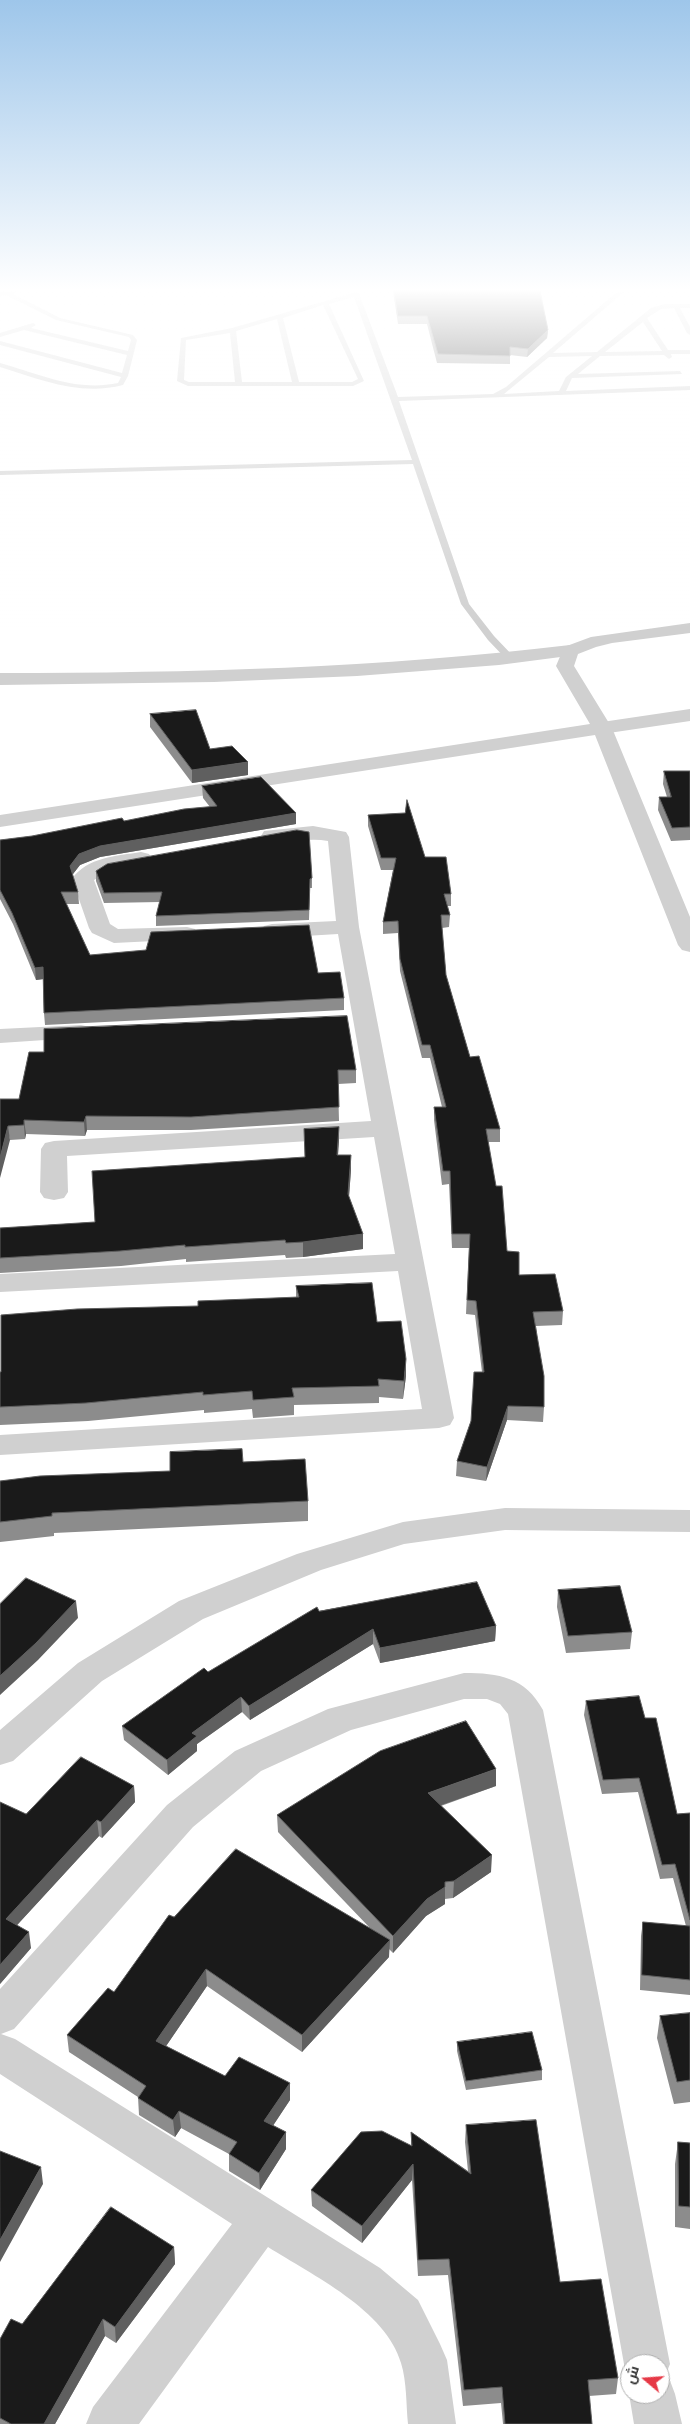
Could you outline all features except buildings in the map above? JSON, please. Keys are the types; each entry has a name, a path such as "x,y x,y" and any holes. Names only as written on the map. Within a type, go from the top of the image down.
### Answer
{"street":[{"path":"0,679 301,674 511,659 570,652 591,642 612,638 690,628"},
{"path":"570,652 565,666 602,728 690,944"},
{"path":"0,821 690,715"},
{"path":"0,1445 439,1418 386,1128 355,1019 348,927 338,837 320,832 297,832 248,841"},
{"path":"170,854 102,866 89,872 83,879 100,928 114,936 132,937 210,933"},
{"path":"250,932 348,927"},
{"path":"0,1036 108,1031"},
{"path":"54,1192 54,1149 386,1128"},
{"path":"0,1283 410,1262"},
{"path":"0,1751 90,1672 174,1620 191,1610 309,1562 403,1533 505,1519 690,1520"},
{"path":"0,2016 180,1816 248,1761 341,1720 464,1686 490,1686 512,1695 525,1710 645,2354"},
{"path":"0,2052 364,2283 402,2316 424,2360 432,2424"},
{"path":"110,2424 263,2218"},
{"path":"654,2404 658,2424"}],"lane":[{"path":"397,404 465,604 491,638 511,659"},
{"path":"0,473 417,462"}]}
